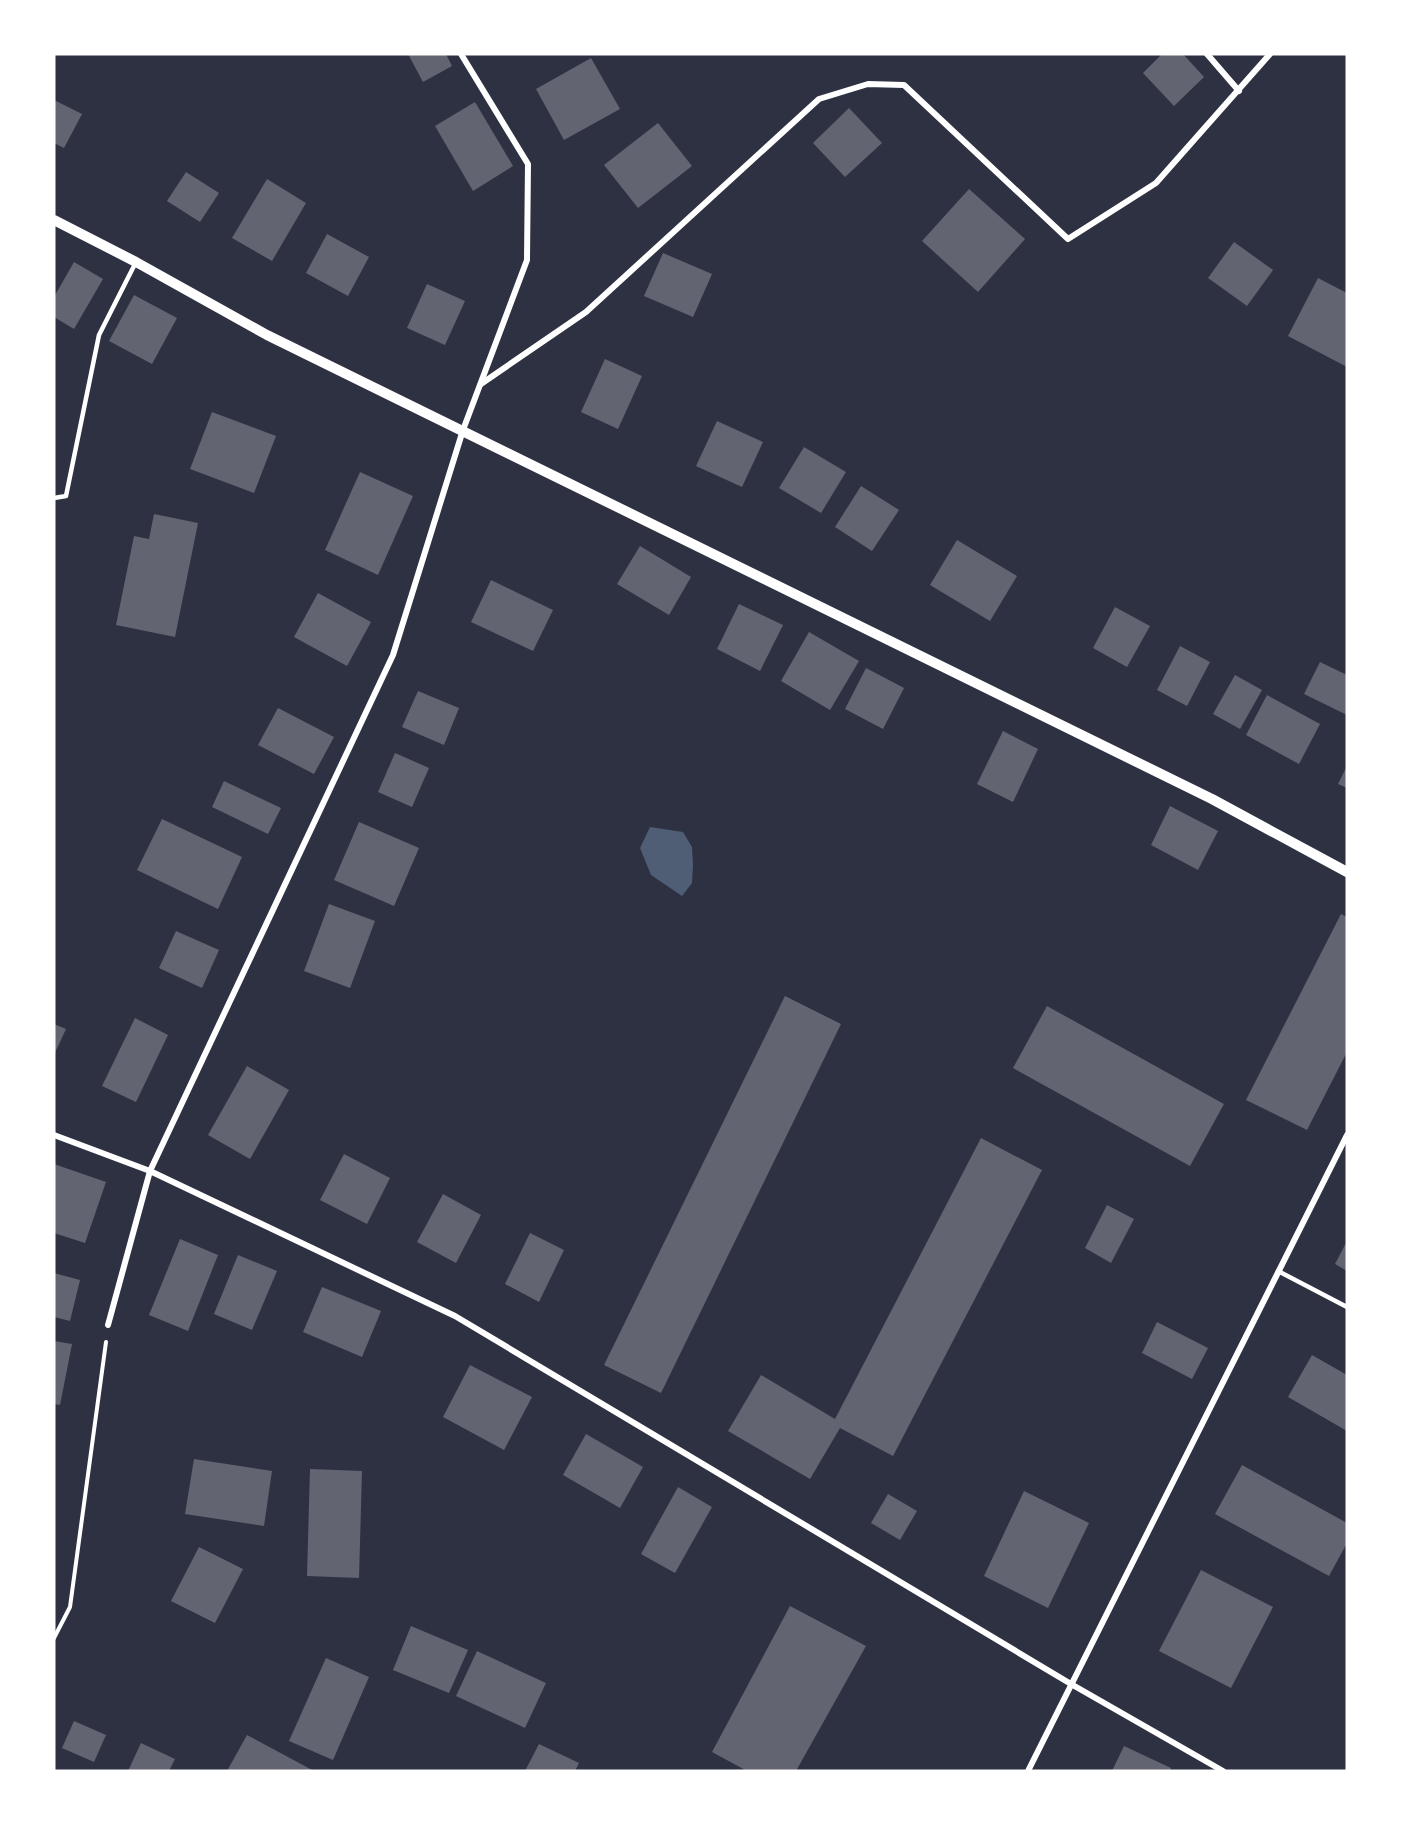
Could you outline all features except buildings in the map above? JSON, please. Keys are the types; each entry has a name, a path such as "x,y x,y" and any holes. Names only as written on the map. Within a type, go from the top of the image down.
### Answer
{"street":[{"path":"108,1325 150,1171 393,655 463,430 527,260 528,164 460,54"},
{"path":"1207,54 1239,91"},
{"path":"480,385 586,312 819,99 868,84 904,85 1068,239 1156,183 1270,54"},
{"path":"54,220 267,334 1212,799 1347,872"},
{"path":"54,1135 150,1171 455,1316 1071,1684 1223,1771"},
{"path":"1028,1771 1347,1135"}],"lane":[{"path":"54,498 66,496 99,335 136,262"},
{"path":"1278,1271 1347,1307"}],"path":[{"path":"54,1638 70,1606 108,1325"}],"water":[{"path":"650,827 683,832 692,847 692,883 682,896 651,875 640,848"}]}
